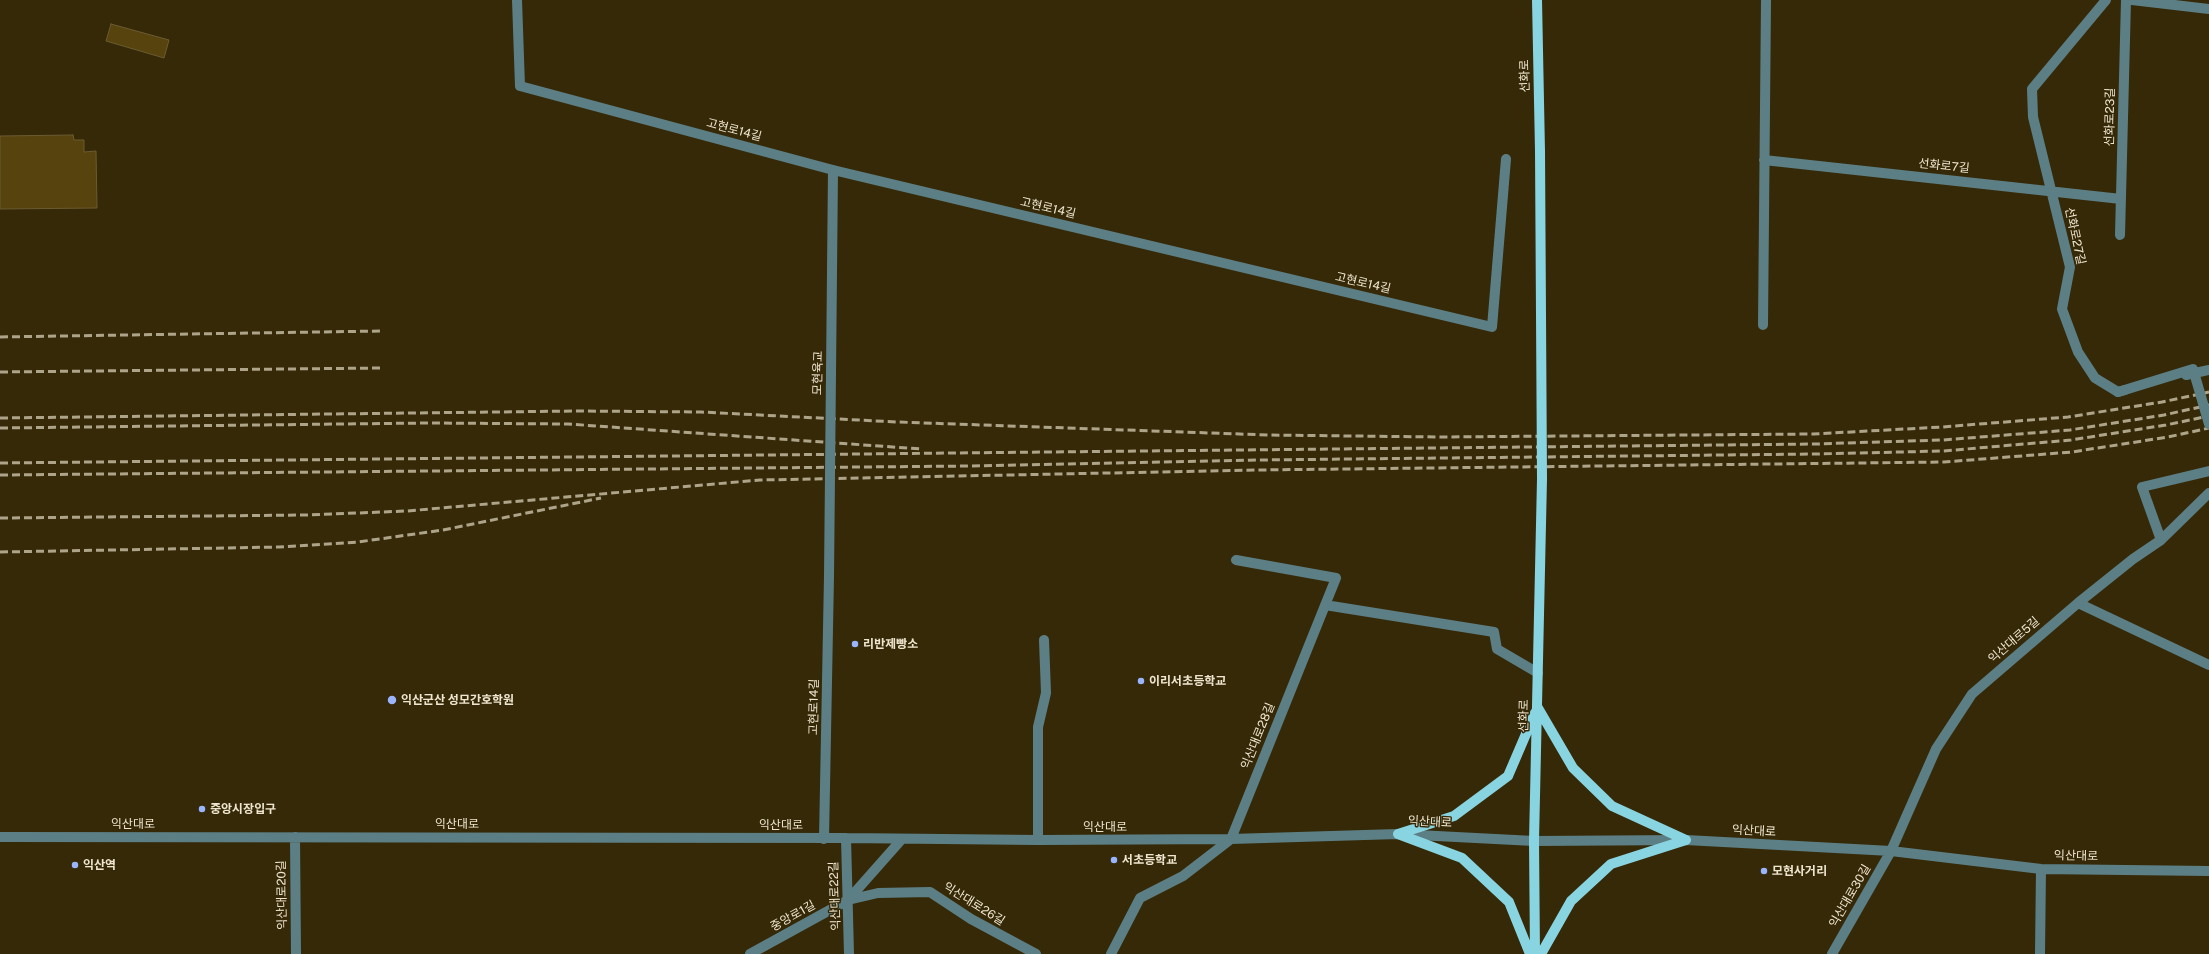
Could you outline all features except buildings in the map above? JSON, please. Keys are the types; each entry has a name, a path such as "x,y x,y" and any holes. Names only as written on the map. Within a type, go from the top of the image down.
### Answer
{"main road":[{"name":"선화로","path":"1535,954 1534,840 1542,479 1540,152 1537,0"},
{"path":"1398,834 1454,816 1508,776 1537,707"},
{"path":"1537,707 1573,768 1612,806 1686,840"},
{"path":"1398,834 1462,858 1509,902 1530,954"},
{"path":"1542,954 1571,901 1611,864 1686,840"}],"street":[{"name":"고현로14길","path":"517,0 520,86 833,170 1492,328 1506,159"},
{"path":"1763,325 1766,0"},
{"name":"선화로27길","path":"2106,0 2032,89 2034,117 2070,267 2062,309 2078,352 2095,378 2118,392"},
{"name":"선화로23길","path":"2120,235 2126,0"},
{"path":"2132,0 2209,9"},
{"name":"선화로7길","path":"1764,160 2121,199"},
{"name":"모현육교","path":"829,576 833,170"},
{"path":"2118,392 2193,369 2209,424"},
{"path":"2118,392 2209,370"},
{"path":"2161,540 2142,487 2209,471"},
{"name":"익산대로5길","path":"1891,851 1936,749 1972,694 2078,603 2133,559 2161,540 2209,493"},
{"name":"익산대로28길","path":"1231,839 1336,578 1236,560"},
{"name":"고현로14길","path":"824,839 829,576"},
{"path":"2078,603 2209,665"},
{"path":"1325,605 1494,632 1497,649 1538,673"},
{"path":"1038,840 1038,726 1046,693 1044,640"},
{"name":"익산대로","path":"0,837 846,838 1038,840 1231,839 1398,834 1534,840 1686,840 1891,851 2040,869 2209,871"},
{"name":"익산대로20길","path":"295,837 296,954"},
{"name":"익산대로22길","path":"846,838 849,954"},
{"path":"848,900 902,839"},
{"path":"1110,954 1140,898 1183,876 1231,839"},
{"name":"익산대로30길","path":"1832,954 1891,851"},
{"path":"2040,869 2040,954"},
{"name":"익산대로26길","path":"848,900 878,893 930,892 971,919 1036,954"},
{"name":"중앙로1길","path":"750,954 848,900"}],"railway":[{"path":"0,337 381,331"},
{"path":"0,372 380,368"},
{"path":"0,418 578,411 701,412 897,422 1268,435 1440,437 1813,434 1942,427 2068,417 2162,402 2209,392"},
{"path":"0,463 1816,444 1943,440 2070,430 2164,415 2209,405"},
{"path":"0,475 970,466 1258,460 1816,454 1943,451 2071,440 2166,425 2209,416"},
{"path":"0,428 428,423 568,424 921,449"},
{"path":"0,518 307,515 407,511 760,480 1258,470 1944,462 2072,452 2168,437 2209,428"},
{"path":"0,552 279,547 358,542 443,530 601,498"}],"place":[{"name":"리반제빵소","path":"855,644"},
{"name":"이리서초등학교","path":"1141,681"},
{"name":"익산군산 성모간호학원","path":"392,700"},
{"name":"중앙시장입구","path":"202,809"},
{"name":"서초등학교","path":"1114,860"},
{"name":"익산역","path":"75,865"},
{"name":"모현사거리","path":"1764,871"}]}
